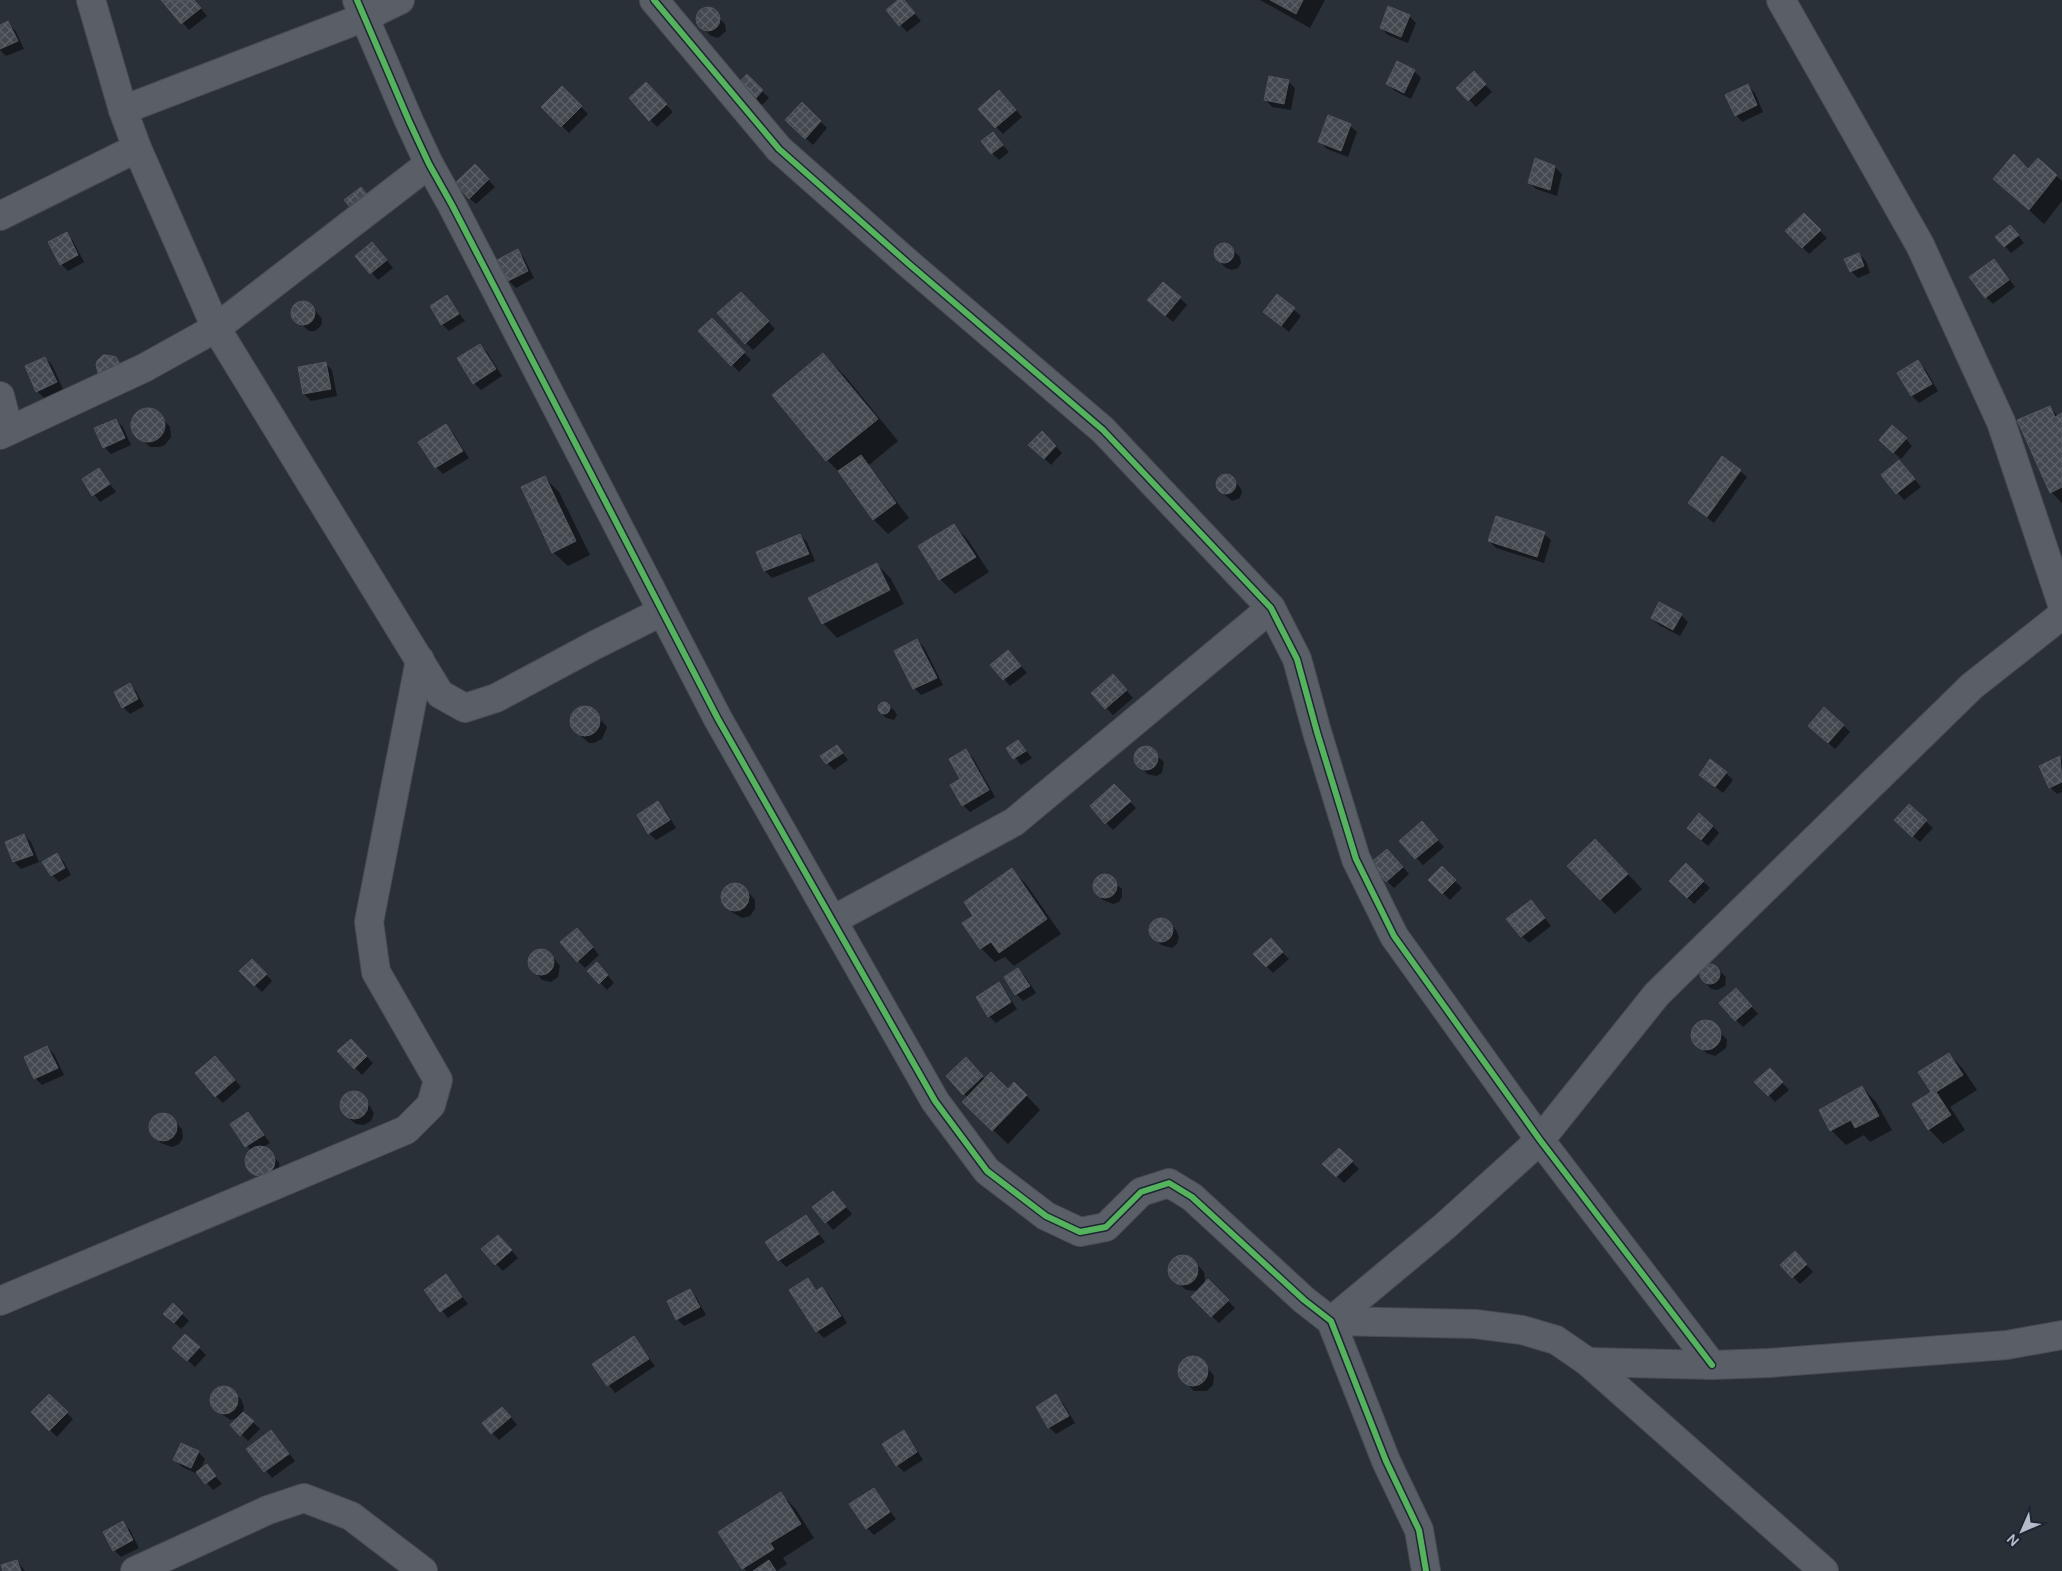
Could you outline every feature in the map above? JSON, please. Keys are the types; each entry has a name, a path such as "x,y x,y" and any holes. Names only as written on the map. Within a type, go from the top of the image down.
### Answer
{"street":[{"path":"91,0 123,110 137,148 216,328 440,694 465,708 496,698 661,612"},
{"path":"123,110 361,9 400,0"},
{"path":"654,0 780,149 909,264 1103,430 1271,608 1297,659 1356,859 1394,936 1540,1140 1712,1365"},
{"path":"1781,0 1920,245 2001,422 2062,604"},
{"path":"361,9 429,164 457,214 661,612 718,719 935,1101 987,1171 1046,1216 1080,1232 1106,1226 1141,1192 1169,1183 1192,1197 1304,1300 1331,1321 1386,1461 1419,1530 1426,1571"},
{"path":"0,216 137,148"},
{"path":"0,396 5,433 144,368 216,328 429,164"},
{"path":"833,920 1014,822 1271,608"},
{"path":"1331,1321 1445,1226 1540,1140 1657,994 1972,686 2062,615"},
{"path":"0,1302 406,1130 430,1105 438,1080 376,972 369,922 420,660"},
{"path":"1331,1321 1475,1324 1522,1330 1556,1340 1588,1362 1824,1571"},
{"path":"1588,1362 1712,1365 1769,1363 2007,1346 2062,1335"},
{"path":"135,1571 268,1510 304,1498 351,1516 423,1571"}],"building":[{"path":"161,0 194,0 201,8 181,24"},
{"path":"898,0 904,0 915,13 899,26 886,10"},
{"path":"1270,0 1303,0 1296,14"},
{"path":"1388,6 1410,15 1401,37 1380,28"},
{"path":"708,7 713,8 719,14 719,24 713,30 708,31 703,30 697,24 696,19 697,14 703,8"},
{"path":"8,21 18,41 0,49 0,25"},
{"path":"1397,61 1415,70 1404,93 1386,84"},
{"path":"1474,71 1486,84 1468,101 1456,88"},
{"path":"747,74 763,90 750,105 733,89"},
{"path":"1269,76 1289,80 1284,104 1264,100"},
{"path":"646,82 667,104 649,121 629,98"},
{"path":"1748,84 1757,105 1735,116 1725,95"},
{"path":"562,86 582,106 561,127 541,107"},
{"path":"999,90 1016,110 995,128 978,109"},
{"path":"802,102 821,121 805,139 785,120"},
{"path":"1328,115 1351,124 1341,151 1318,142"},
{"path":"993,132 1003,145 991,154 981,141"},
{"path":"2014,154 2028,169 2038,158 2057,175 2029,210 1993,179"},
{"path":"1535,158 1555,166 1550,190 1528,183"},
{"path":"475,164 489,179 469,199 455,183"},
{"path":"361,187 370,198 353,211 344,200"},
{"path":"1804,213 1821,230 1802,248 1785,231"},
{"path":"2010,225 2019,235 2004,247 1995,237"},
{"path":"67,232 78,255 60,265 48,242"},
{"path":"372,242 387,260 370,274 355,256"},
{"path":"1220,243 1228,243 1234,249 1234,257 1228,263 1220,263 1214,257 1214,249"},
{"path":"518,249 528,271 508,281 497,260"},
{"path":"1859,253 1864,266 1850,272 1844,259"},
{"path":"1994,259 2009,280 1985,298 1969,277"},
{"path":"1163,282 1181,297 1165,316 1147,300"},
{"path":"741,292 769,321 745,344 717,313"},
{"path":"1277,294 1295,308 1281,326 1263,312"},
{"path":"447,295 459,314 441,325 430,306"},
{"path":"303,301 312,304 315,313 312,322 303,325 294,322 291,313 294,304"},
{"path":"712,318 745,352 731,366 698,331"},
{"path":"480,344 496,369 473,384 457,358"},
{"path":"823,353 878,419 826,461 772,395"},
{"path":"103,355 116,357 120,364 99,377 96,365"},
{"path":"45,357 57,382 36,392 25,366"},
{"path":"1918,360 1932,384 1911,396 1897,373"},
{"path":"326,362 331,389 303,394 298,367"},
{"path":"2050,406 2055,417 2062,413 2062,487 2050,493 2017,420"},
{"path":"148,408 160,413 165,425 160,437 148,442 136,437 131,425 136,413"},
{"path":"116,419 125,438 103,448 94,428"},
{"path":"446,424 463,451 435,468 418,442"},
{"path":"1892,425 1907,438 1893,453 1879,440"},
{"path":"1042,431 1056,446 1044,459 1028,445"},
{"path":"861,455 896,503 873,520 838,471"},
{"path":"1722,456 1741,470 1707,517 1688,503"},
{"path":"1899,460 1915,479 1896,494 1881,475"},
{"path":"99,468 110,484 92,496 82,479"},
{"path":"1222,474 1230,474 1236,480 1236,488 1230,494 1222,494 1216,488 1216,480"},
{"path":"545,476 576,541 552,553 521,487"},
{"path":"1496,516 1545,532 1537,557 1488,541"},
{"path":"954,524 976,557 939,580 918,546"},
{"path":"800,534 809,554 764,571 756,552"},
{"path":"877,563 890,590 822,624 808,598"},
{"path":"1659,602 1682,614 1673,630 1651,618"},
{"path":"917,639 937,678 913,689 894,651"},
{"path":"1008,650 1021,666 1003,680 990,665"},
{"path":"1113,674 1127,690 1105,709 1091,693"},
{"path":"130,683 138,699 122,708 114,692"},
{"path":"886,702 889,703 889,713 882,714 879,713 878,706 879,703"},
{"path":"585,706 596,710 600,721 596,732 585,736 574,732 570,721 574,710"},
{"path":"1824,707 1844,725 1828,743 1808,726"},
{"path":"1018,740 1026,751 1013,759 1006,748"},
{"path":"837,745 843,753 826,764 820,756"},
{"path":"1146,746 1151,747 1157,753 1157,763 1151,769 1146,770 1141,769 1135,763 1134,758 1135,753 1141,747"},
{"path":"966,749 989,790 962,806 950,785 960,779 949,759"},
{"path":"2060,756 2062,782 2049,788 2039,766"},
{"path":"1710,759 1727,772 1715,787 1699,775"},
{"path":"1114,784 1131,801 1105,824 1090,806"},
{"path":"658,801 670,820 648,834 637,815"},
{"path":"1909,804 1927,820 1912,837 1894,820"},
{"path":"1699,813 1713,826 1701,840 1687,828"},
{"path":"1422,821 1438,840 1415,859 1399,841"},
{"path":"24,834 33,855 13,862 5,842"},
{"path":"1595,839 1628,874 1600,900 1567,866"},
{"path":"1387,849 1403,867 1386,882 1370,863"},
{"path":"57,853 65,868 51,876 42,862"},
{"path":"1686,863 1704,881 1687,898 1669,881"},
{"path":"1442,866 1456,880 1442,894 1428,880"},
{"path":"1012,868 1047,919 999,953 991,942 980,949 962,923 973,916 964,902"},
{"path":"1105,874 1113,878 1117,886 1113,894 1105,898 1097,894 1093,886 1097,878"},
{"path":"735,883 745,887 749,897 745,907 735,911 725,907 721,897 725,887"},
{"path":"1531,900 1545,918 1521,937 1506,919"},
{"path":"1161,918 1169,922 1173,930 1169,938 1161,942 1153,938 1149,930 1153,922"},
{"path":"577,928 593,947 577,962 560,942"},
{"path":"1271,938 1283,952 1266,967 1253,954"},
{"path":"541,949 550,953 554,962 550,971 541,975 532,971 528,962 532,953"},
{"path":"252,959 267,974 254,986 239,971"},
{"path":"597,962 608,975 599,984 587,971"},
{"path":"1706,964 1714,964 1720,970 1720,978 1714,984 1706,984 1700,978 1700,970"},
{"path":"1018,968 1030,986 1015,995 1004,977"},
{"path":"999,982 1011,1002 988,1017 976,997"},
{"path":"1736,988 1752,1006 1735,1021 1719,1003"},
{"path":"1706,1020 1716,1025 1721,1035 1716,1045 1706,1050 1696,1045 1691,1035 1696,1025"},
{"path":"351,1039 367,1056 354,1069 337,1051"},
{"path":"47,1046 58,1068 34,1079 24,1057"},
{"path":"1949,1053 1963,1075 1936,1092 1951,1115 1928,1130 1912,1104 1931,1092 1918,1072"},
{"path":"215,1056 235,1080 215,1097 195,1073"},
{"path":"966,1057 983,1076 963,1095 946,1076"},
{"path":"1770,1068 1783,1082 1768,1096 1754,1082"},
{"path":"991,1072 1008,1089 1014,1082 1027,1095 992,1131 962,1102"},
{"path":"1862,1086 1879,1116 1855,1128 1851,1120 1830,1131 1819,1110"},
{"path":"354,1091 364,1095 368,1105 364,1115 354,1119 344,1115 340,1105 344,1095"},
{"path":"248,1112 264,1135 245,1147 230,1124"},
{"path":"163,1113 173,1117 177,1127 173,1137 163,1141 153,1137 149,1127 153,1117"},
{"path":"260,1146 270,1151 275,1161 270,1171 260,1176 250,1171 245,1161 250,1151"},
{"path":"1339,1148 1353,1161 1336,1177 1322,1164"},
{"path":"833,1191 846,1207 825,1223 812,1207"},
{"path":"806,1215 819,1234 778,1261 765,1242"},
{"path":"498,1235 512,1250 495,1265 481,1249"},
{"path":"1795,1251 1807,1264 1792,1278 1780,1265"},
{"path":"1183,1255 1194,1259 1198,1270 1194,1281 1183,1285 1172,1281 1168,1270 1172,1259"},
{"path":"446,1274 462,1297 440,1312 424,1290"},
{"path":"808,1278 816,1291 822,1287 841,1316 816,1332 789,1290"},
{"path":"1208,1279 1229,1300 1211,1317 1191,1297"},
{"path":"690,1289 700,1307 676,1320 667,1301"},
{"path":"173,1303 183,1313 174,1323 163,1314"},
{"path":"185,1334 200,1347 187,1361 172,1348"},
{"path":"634,1336 649,1359 607,1386 592,1364"},
{"path":"1193,1356 1204,1360 1208,1371 1204,1382 1193,1386 1182,1382 1178,1371 1182,1360"},
{"path":"224,1386 234,1390 238,1400 234,1410 224,1414 214,1410 210,1400 214,1390"},
{"path":"49,1394 68,1412 49,1431 31,1412"},
{"path":"1056,1394 1069,1416 1048,1428 1036,1407"},
{"path":"502,1407 511,1417 491,1434 482,1423"},
{"path":"243,1412 254,1421 240,1436 230,1425"},
{"path":"271,1430 289,1454 264,1472 246,1449"},
{"path":"904,1430 917,1452 896,1466 882,1444"},
{"path":"181,1443 199,1451 191,1468 173,1460"},
{"path":"207,1464 216,1476 205,1484 196,1472"},
{"path":"874,1488 890,1512 866,1529 849,1504"},
{"path":"781,1492 801,1524 770,1543 774,1549 742,1569 718,1532"},
{"path":"123,1521 133,1540 113,1551 103,1532"},
{"path":"17,1560 21,1571 3,1571 1,1565"},
{"path":"769,1560 776,1571 753,1571"}],"cycle path":[{"path":"357,0 429,164 718,719 935,1101 987,1171 1046,1216 1080,1232 1106,1227 1141,1192 1169,1183 1192,1197 1304,1300 1331,1321 1386,1461 1419,1530 1426,1571"},
{"path":"654,0 779,149 909,264 1103,430 1271,608 1297,659 1356,859 1394,936 1540,1140 1712,1365"}]}
